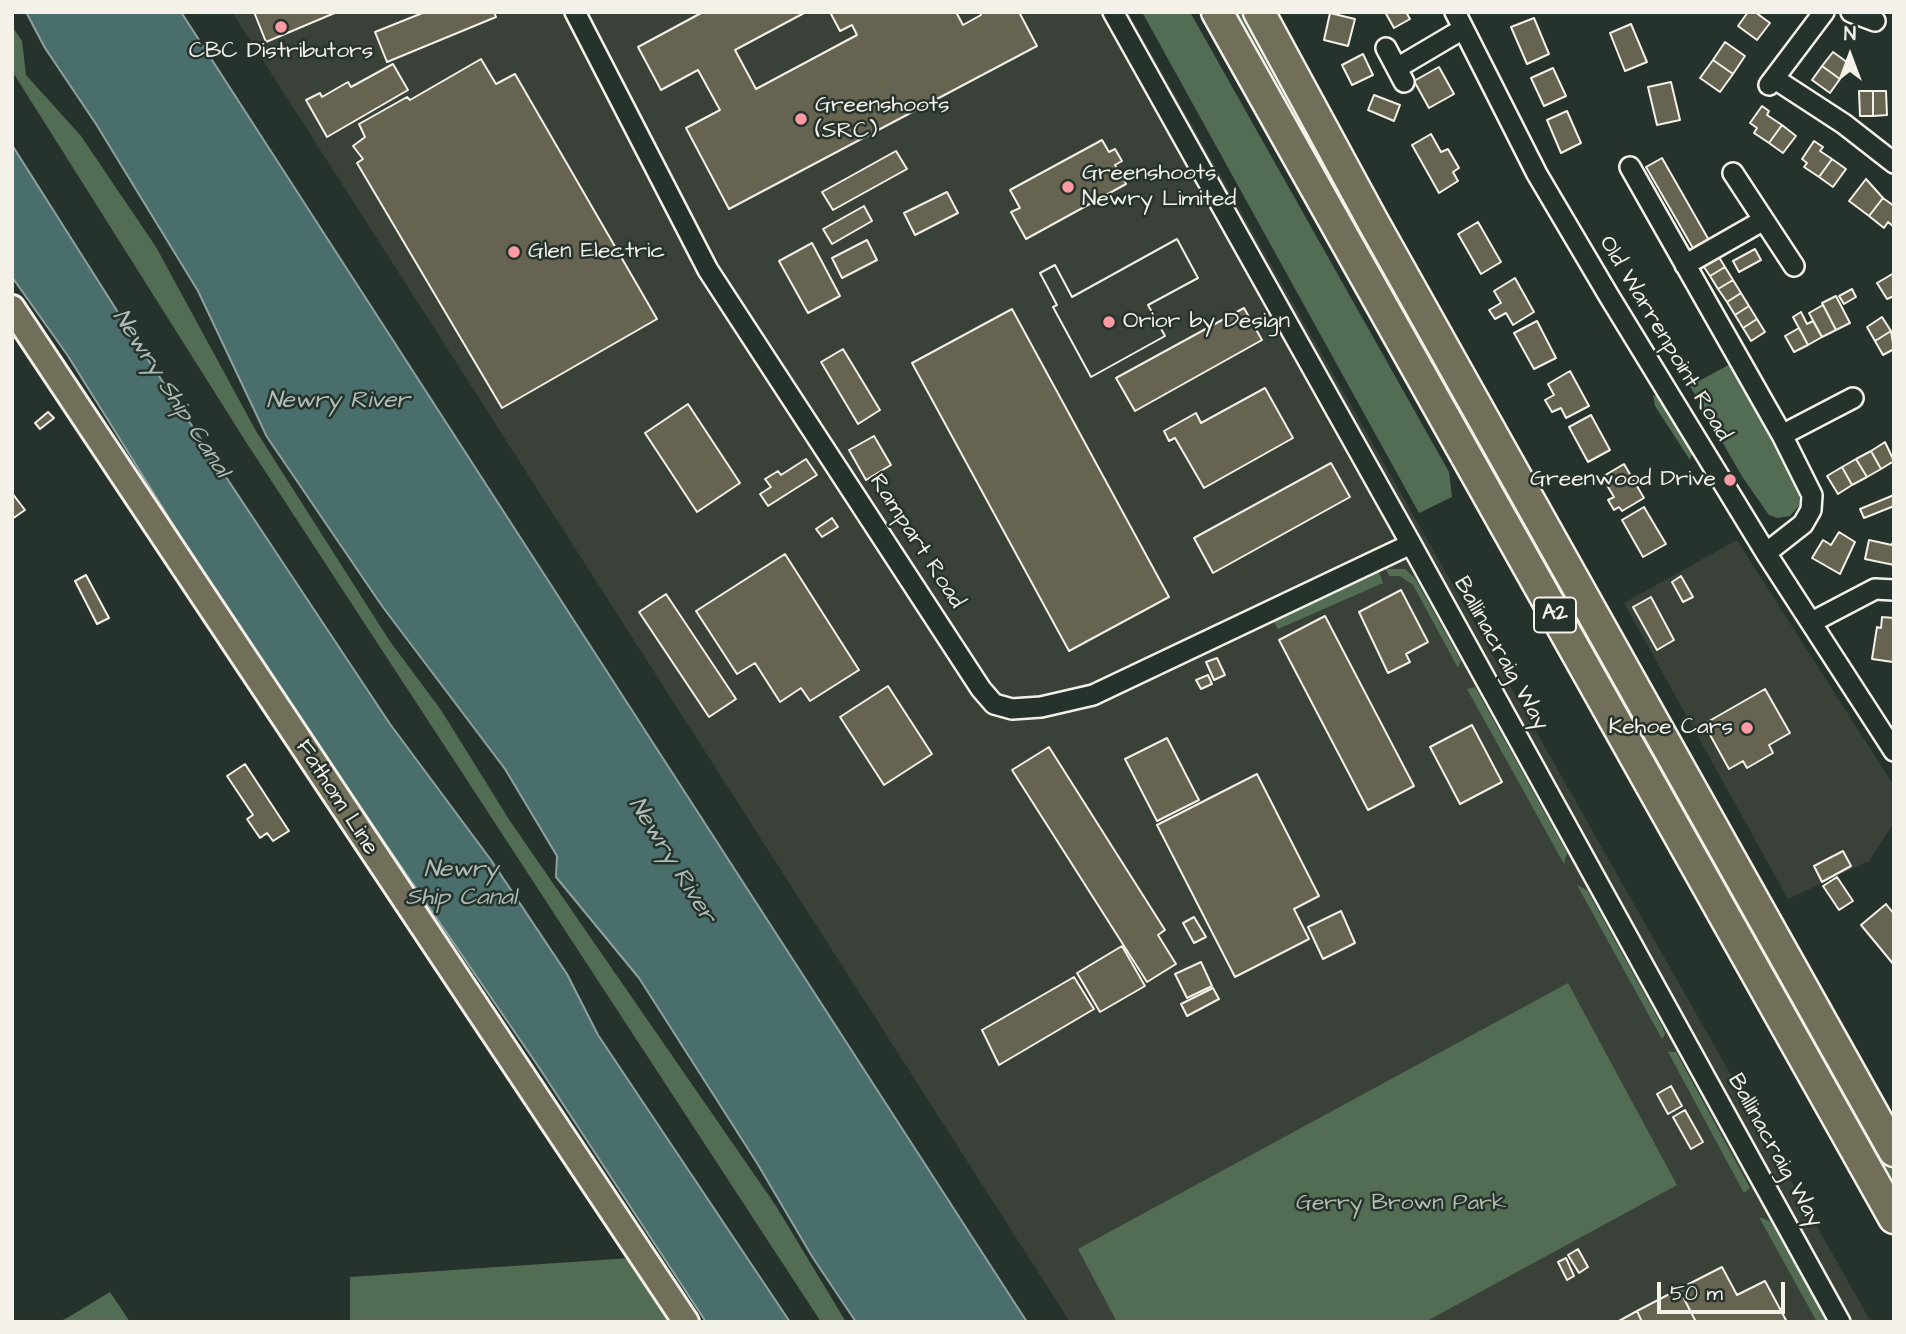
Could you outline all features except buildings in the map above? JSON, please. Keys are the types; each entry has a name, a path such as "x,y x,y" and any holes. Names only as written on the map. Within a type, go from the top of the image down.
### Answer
{"highway":[{"name":"A2","path":"1217,12 1894,1218"},
{"name":"A2","path":"1259,12 1372,220 1894,1151"}],"main road":[{"name":"Fathom Line","path":"12,307 687,1322"}],"street":[{"name":"Rampart Road","path":"575,12 708,270 981,690 994,704 1012,709 1041,707 1093,695 1411,544"},
{"name":"Ballinacraig Way","path":"1113,12 1411,544 1840,1322"},
{"path":"1824,12 1772,82 1844,124 1894,163"},
{"path":"1851,12 1875,21"},
{"path":"1386,48 1400,75 1459,21"},
{"name":"Old Warrenpoint Road","path":"1459,21 1537,174 1766,552 1894,751"},
{"path":"1630,167 1783,435 1812,495 1811,510 1803,524 1766,552"},
{"path":"1732,173 1794,267"},
{"path":"1685,265 1762,221"},
{"path":"1783,435 1853,398"},
{"path":"1812,622 1875,589 1894,590"}],"shaded area":[{"path":"232,12 1128,12 1871,1322 1070,1322"},
{"path":"1737,540 1894,786 1894,823 1869,861 1788,899 1624,603"}],"green space":[{"path":"1142,12 1190,12 1449,472 1452,497 1419,513"},
{"path":"1230,12 1248,12 1894,1172 1894,1202"},
{"path":"12,26 22,41 26,75 81,136 156,247 256,431 389,640 441,710 510,821 776,1206 846,1322 821,1322 246,442 12,71"},
{"path":"1734,362 1799,486 1799,506 1790,516 1778,518 1769,515 1743,478 1690,386"},
{"path":"1653,395 1660,397 1693,451 1690,460 1655,406"},
{"path":"1386,569 1405,569 1415,578 1461,661 1458,668 1413,585 1400,576 1389,576"},
{"path":"1379,572 1383,583 1278,629 1273,620"},
{"path":"1475,687 1567,853 1564,864 1467,689"},
{"path":"1577,885 1587,890 1662,1026 1665,1034 1662,1039"},
{"name":"Gerry Brown Park","path":"1568,983 1677,1185 1425,1322 1117,1322 1078,1249"},
{"path":"1668,1052 1676,1052 1750,1188 1744,1193"},
{"path":"1759,1217 1771,1222 1827,1322 1817,1322"},
{"path":"631,1258 672,1322 350,1322 350,1277"},
{"path":"110,1292 130,1322 58,1322 67,1318"}],"water":[{"name":"Newry River","path":"26,12 181,12 1027,1322 856,1322 813,1258 757,1163 639,978 556,877 557,856 505,769 382,606 267,437 198,291 96,124 45,48"},
{"name":"Newry Ship Canal","path":"12,145 147,358 390,724 491,860 567,974 598,1035 790,1322 706,1322 538,1066 239,630 68,356 12,277"}],"place":[{"name":"CBC Distributors","path":"281,27"},
{"name":"Greenshoots (SRC)","path":"801,119"},
{"name":"Greenshoots Newry Limited","path":"1068,187"},
{"name":"Glen Electric","path":"514,252"},
{"name":"Orior by Design","path":"1109,322"},
{"name":"Greenwood Drive","path":"1730,480"},
{"name":"Kehoe Cars","path":"1747,728"}]}
